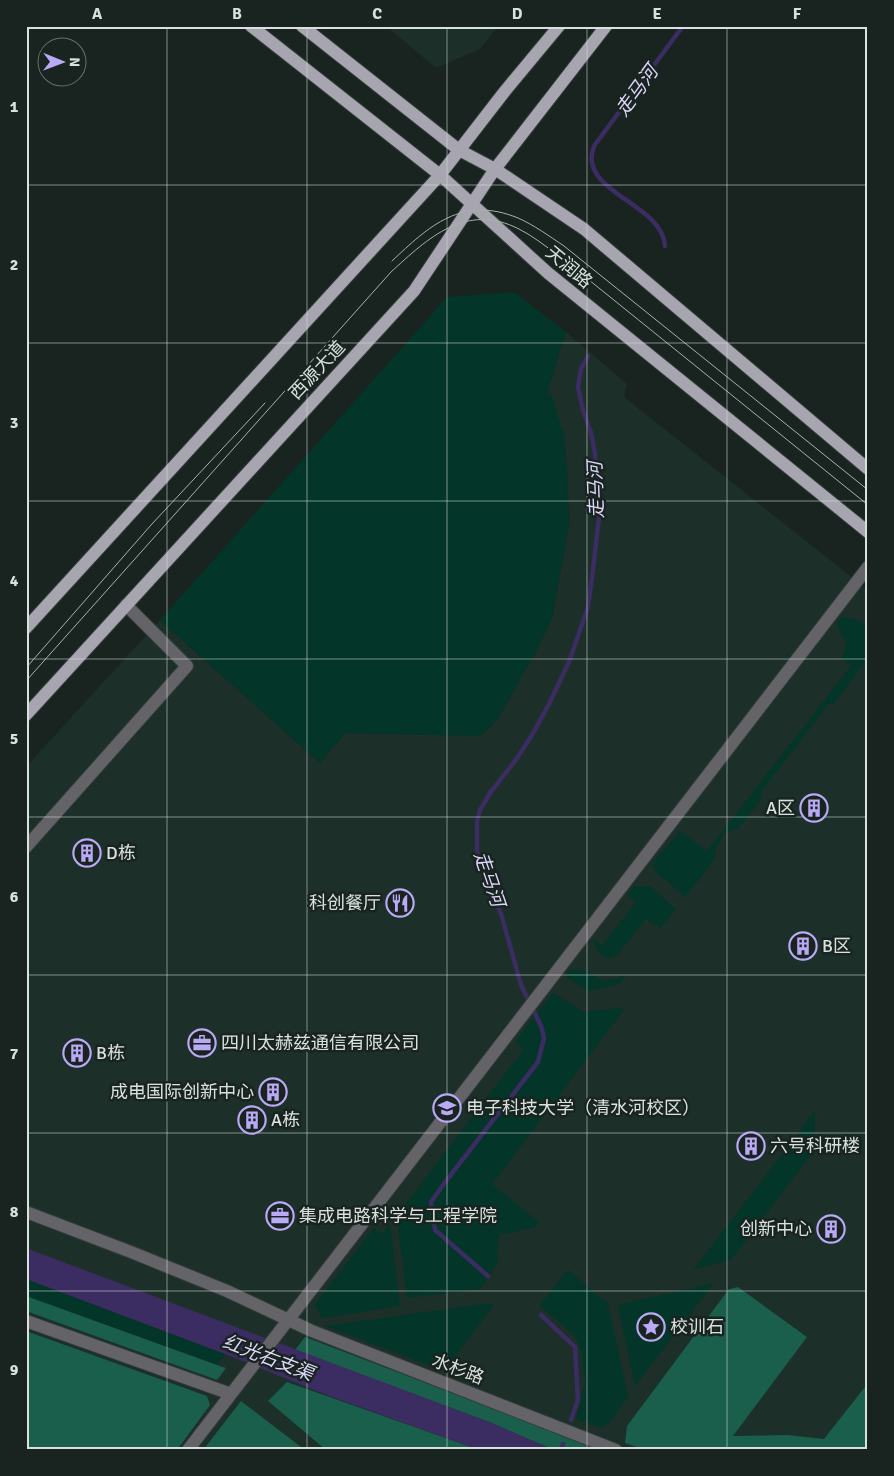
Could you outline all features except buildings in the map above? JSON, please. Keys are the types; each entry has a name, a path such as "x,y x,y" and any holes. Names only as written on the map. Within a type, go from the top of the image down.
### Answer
{"main road":[{"name":"天润路","path":"251,26 440,175 548,273 868,532"},
{"name":"天润路","path":"302,26 459,150 495,169 584,230 868,469"},
{"path":"26,628 440,175 559,26"},
{"name":"西源大道","path":"26,715 414,291 495,169 606,26"}],"street":[{"path":"188,1450 868,567"},
{"path":"26,847 187,666 126,605"},
{"name":"水杉路","path":"26,1212 219,1287 321,1335 616,1450"},
{"path":"26,1320 230,1394"}],"shaded area":[{"path":"386,26 498,26 480,49 436,68"},
{"name":"电子科技大学（清水河校区）","path":"566,332 627,384 624,397 868,590 868,1450 26,1450 26,767 160,620 320,763 344,733 480,736 496,721 534,655 552,618 569,524 564,436 547,392"}],"green space":[{"path":"514,292 566,332 547,392 552,396 564,436 569,524 552,618 534,655 496,721 480,736 345,733 320,763 160,620 447,297"},
{"path":"842,617 858,620 868,628 868,658 833,705 829,703 759,795 762,798 738,829 731,830 723,835 716,849 714,860 685,897 654,870 652,864 680,831 707,851 851,666 841,658 846,647 838,621"},
{"path":"634,886 650,886 676,909 660,928 646,919 617,955 608,958 598,951 593,939 602,946 636,902 627,895"},
{"path":"570,969 587,971 600,979 606,980 619,978 627,973 619,984 588,991 565,976"},
{"path":"553,993 584,1012 620,1008 624,1010 492,1184 539,1222 535,1227 499,1235 497,1265 480,1289 407,1298 398,1226 405,1214 401,1210 524,1049 515,1042"},
{"path":"815,1111 814,1151 731,1260 694,1269"},
{"path":"390,1224 400,1306 322,1318 315,1304 374,1228 382,1234"},
{"path":"568,1270 608,1304 628,1397 609,1423 602,1428 576,1419 585,1383 582,1353 575,1336 539,1306"},
{"path":"26,1279 225,1354 217,1365 26,1296"},
{"path":"714,1283 635,1386 618,1305"},
{"path":"738,1287 807,1337 733,1436 788,1435 824,1439 868,1383 868,1450 645,1450 625,1443 627,1426 729,1289"},
{"path":"26,1296 226,1368 217,1380 26,1311"},
{"path":"490,1303 493,1306 444,1371 326,1326"},
{"path":"26,1331 207,1396 210,1405 177,1450 26,1450"},
{"path":"305,1337 603,1450 554,1450 489,1422 295,1350"},
{"path":"287,1382 480,1450 326,1450 268,1401"},
{"path":"241,1401 305,1450 203,1450"}],"water":[{"name":"红光右支渠","path":"26,1248 489,1422 554,1450 480,1450 329,1396 225,1354 26,1279"}],"waterway":[{"name":"走马河","path":"665,246 661,231 651,219 608,187 597,175 592,162 594,146 683,26"},
{"name":"走马河","path":"488,1276 435,1230 431,1202 538,1062 544,1038 541,1026 521,985 502,917 477,852 477,821 480,810 490,793 515,761 549,704 569,662 588,607 599,517 595,453 578,387 581,369 588,356"},
{"name":"走马河","path":"541,1315 575,1347 578,1400 571,1420"},
{"name":"走马河","path":"561,1450 563,1444"}],"tram line":[{"path":"392,261 433,226 463,212 480,210 498,212 518,218 564,246 868,490"},
{"path":"26,681 391,272 434,236 465,222 482,220 500,222 519,229 539,241 868,505"},
{"path":"26,668 151,525 265,403"}],"place":[{"name":"A区","path":"814,808"},
{"name":"D栋","path":"87,853"},
{"name":"科创餐厅","path":"400,903"},
{"name":"B区","path":"803,946"},
{"name":"四川太赫兹通信有限公司","path":"202,1043"},
{"name":"B栋","path":"77,1053"},
{"name":"成电国际创新中心","path":"273,1092"},
{"name":"电子科技大学（清水河校区）","path":"447,1108"},
{"name":"A栋","path":"252,1120"},
{"name":"六号科研楼","path":"751,1146"},
{"name":"集成电路科学与工程学院","path":"280,1216"},
{"name":"创新中心","path":"831,1229"},
{"name":"校训石","path":"651,1327"}]}
